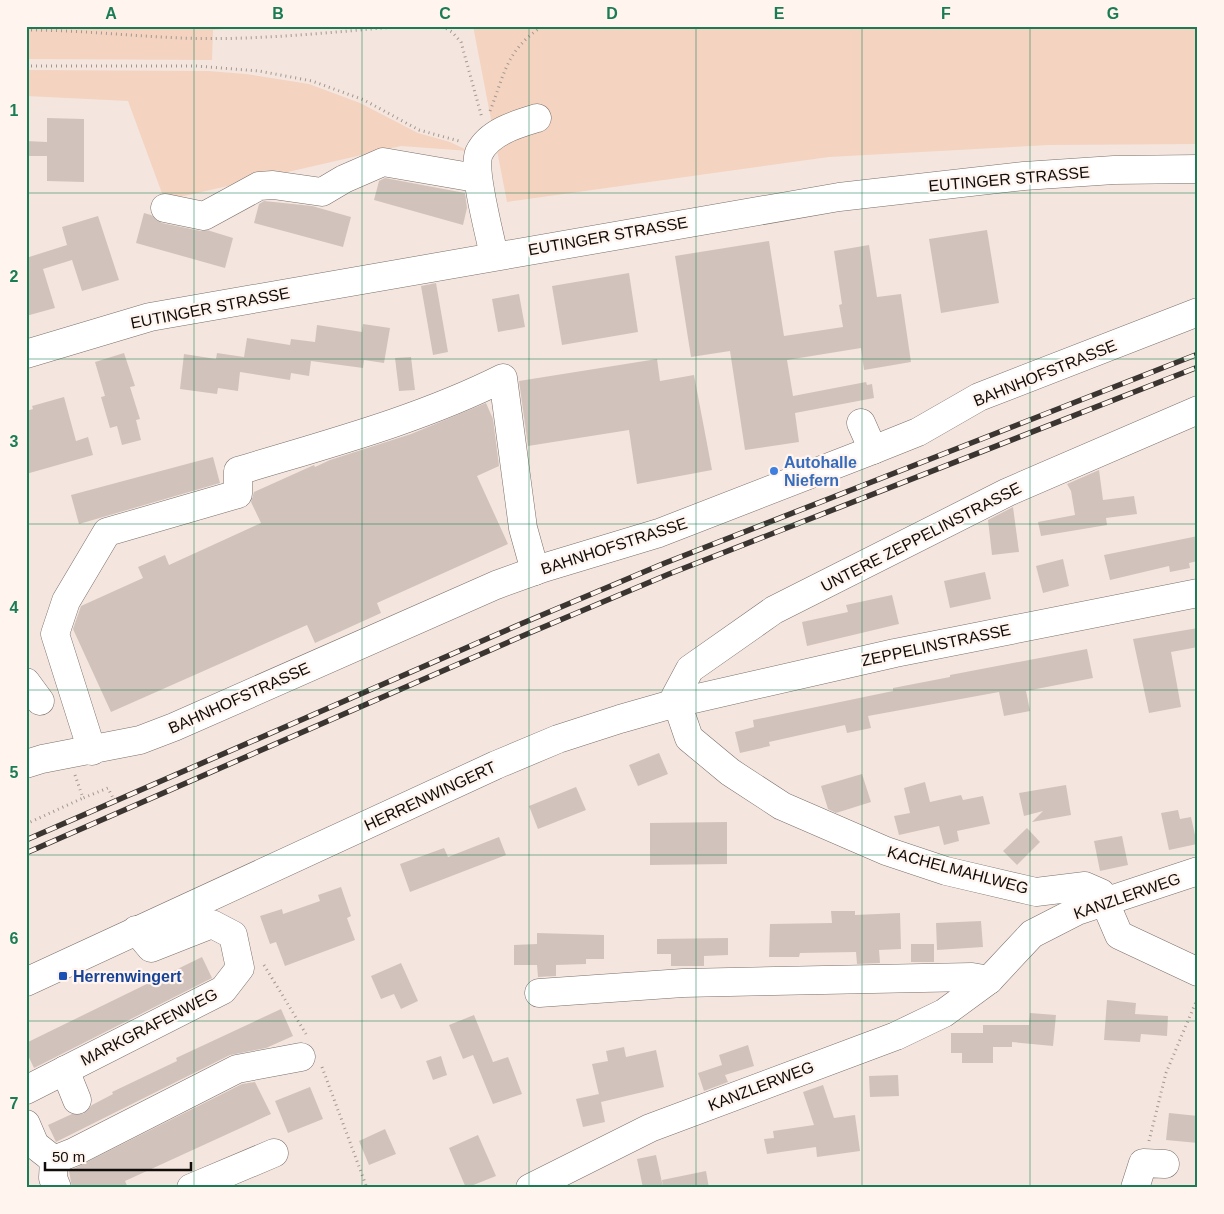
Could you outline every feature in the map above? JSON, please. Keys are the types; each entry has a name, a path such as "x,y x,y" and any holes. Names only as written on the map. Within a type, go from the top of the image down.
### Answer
{"street":[{"path":"165,208 204,216 259,186 273,185 322,192 344,179 384,162 470,177 483,149 514,125 537,118"},
{"path":"483,149 494,256"},
{"name":"EUTINGER STRASSE","path":"26,354 150,317 839,197 924,186 1064,173 1198,169"},
{"name":"BAHNHOFSTRASSE","path":"26,764 42,759 92,751 140,740 174,727 496,585 660,534 918,432 979,398 1198,312"},
{"path":"92,751 55,634 66,601 107,532 238,494 238,471 394,424 479,390 503,378 523,528 535,572"},
{"name":"UNTERE ZEPPELINSTRASSE","path":"676,703 675,697 690,669 774,610 1008,492 1198,410"},
{"path":"861,423 873,450"},
{"name":"ZEPPELINSTRASSE","path":"676,703 895,653 1198,593"},
{"name":"KACHELMAHLWEG","path":"676,703 689,738 730,772 782,806 886,851 946,871 1036,892 1085,886 1101,893 1119,935 1198,972"},
{"name":"HERRENWINGERT","path":"26,982 496,765 585,730 676,703"},
{"name":"KANZLERWEG","path":"530,1188 650,1128 896,1036 944,1013 989,980 1032,934 1077,911 1198,872"},
{"name":"MARKGRAFENWEG","path":"26,1090 223,990 240,968 234,935 212,924 151,948 136,930"},
{"path":"539,993 683,983 972,977 989,980"},
{"path":"54,1160 74,1152 237,1069 301,1057"},
{"path":"65,1070 77,1100"},
{"path":"26,1124 35,1145 54,1160"},
{"path":"191,1188 274,1153"},
{"path":"54,1160 53,1178 57,1188"}],"path":[{"path":"26,30 81,30 183,38 282,36 406,26"},
{"path":"442,26 452,32 461,42 483,149"},
{"path":"483,149 509,60 526,37 543,26"},
{"path":"26,66 196,66 259,71 312,81 364,100 419,130 456,139 483,149"},
{"path":"74,772 83,798"},
{"path":"26,824 108,788 112,798"},
{"path":"1148,1172 1166,1073 1198,997"}],"shaded area":[{"path":"26,26 263,26 213,30 212,60 26,59"},
{"path":"473,26 1198,26 1198,144 1049,145 829,157 507,202"},
{"path":"26,70 208,71 246,74 309,84 360,103 418,133 450,142 469,151 401,146 184,196 163,196 128,101 26,96"}],"building":[{"path":"47,118 84,119 84,182 47,181 47,156 26,156 26,141 47,142"},
{"path":"385,178 465,193 467,208 463,225 374,200 379,181"},
{"path":"264,201 312,206 351,217 343,247 254,223 259,204"},
{"path":"144,213 151,215 162,223 201,231 207,230 233,238 225,268 136,243"},
{"path":"98,216 119,280 82,291 72,260 43,269 55,308 26,316 26,258 67,245 62,227"},
{"path":"987,230 999,303 941,313 929,239"},
{"path":"769,241 784,336 843,327 839,305 842,304 834,251 869,245 877,297 901,294 911,362 864,370 861,348 787,360 793,396 866,382 867,385 872,384 874,398 795,413 799,442 745,450 730,351 691,357 675,256"},
{"path":"629,273 638,332 562,345 552,286"},
{"path":"436,283 448,352 433,355 421,286"},
{"path":"519,294 525,327 498,332 492,299"},
{"path":"363,324 390,328 384,363 364,360 363,368 311,361 309,376 291,373 290,380 240,372 238,391 218,388 217,394 180,389 184,354 216,359 217,353 244,357 247,338 290,345 291,339 315,342 317,325 362,332"},
{"path":"124,353 135,386 130,387 140,419 136,420 141,440 122,445 117,426 110,428 101,397 105,396 95,362"},
{"path":"411,357 415,390 399,391 395,358"},
{"path":"657,359 660,381 694,375 712,470 637,484 629,430 528,446 519,381"},
{"path":"64,397 76,441 88,437 93,455 26,474 26,411 33,409 32,406"},
{"path":"486,403 493,419 499,466 477,476 508,544 377,603 381,613 315,643 307,625 111,712 73,629 81,606 143,578 138,567 165,555 169,565 261,523 251,502 254,492 314,465 315,467 330,460 411,434"},
{"path":"213,457 220,483 79,524 71,495"},
{"path":"1099,470 1103,500 1134,496 1137,514 1106,518 1107,525 1041,536 1038,522 1075,515 1071,491 1067,484"},
{"path":"1013,507 1019,552 992,555 988,520"},
{"path":"1198,536 1198,561 1189,563 1190,568 1170,572 1169,566 1110,580 1104,555"},
{"path":"1063,559 1069,586 1043,593 1036,566"},
{"path":"985,572 991,599 950,608 944,581"},
{"path":"892,595 899,624 807,646 802,622 848,612 846,605"},
{"path":"1198,628 1198,647 1171,652 1181,707 1149,713 1133,639"},
{"path":"1087,649 1093,678 1026,691 1030,711 1004,716 999,692 868,716 871,728 847,733 845,725 769,742 770,746 740,753 735,732 754,727 753,720 893,691 893,688 950,677 950,675"},
{"path":"659,753 668,774 638,786 629,765"},
{"path":"862,774 871,802 836,813 828,809 821,786"},
{"path":"925,782 930,802 961,795 963,800 983,796 990,824 957,831 959,841 944,845 939,826 899,835 894,816 910,813 904,788"},
{"path":"1066,785 1071,815 1032,822 1043,811 1024,816 1019,793"},
{"path":"576,787 586,810 538,829 529,806"},
{"path":"1178,810 1180,819 1191,817 1197,844 1169,850 1161,813"},
{"path":"727,822 727,864 650,865 650,823"},
{"path":"1027,828 1040,842 1017,865 1003,851"},
{"path":"1122,836 1128,865 1100,871 1094,841"},
{"path":"499,837 506,855 410,892 400,864 444,848 448,857"},
{"path":"341,887 351,916 347,918 355,940 285,966 276,942 270,944 260,916 282,909 283,914 320,901 318,895"},
{"path":"831,911 855,911 855,915 900,913 901,949 879,950 880,963 857,964 856,952 800,953 799,957 769,957 770,924 832,923"},
{"path":"981,921 983,947 937,950 936,923"},
{"path":"537,933 604,935 604,959 586,959 586,964 556,965 556,976 538,977 537,965 514,965 514,945 537,944"},
{"path":"728,938 728,955 704,956 704,966 671,966 671,954 657,954 657,939"},
{"path":"911,944 934,944 934,962 911,962"},
{"path":"202,957 212,978 34,1068 26,1051 26,1043"},
{"path":"401,963 418,1001 401,1009 394,994 381,999 371,976"},
{"path":"1107,1000 1136,1003 1135,1014 1168,1016 1167,1036 1141,1034 1140,1042 1104,1040"},
{"path":"281,1009 293,1036 266,1048 230,1055 56,1142 48,1125 72,1114 83,1114 92,1105 113,1094 112,1092 177,1061 176,1058"},
{"path":"1030,1013 1056,1015 1053,1046 1012,1042 1012,1047 993,1047 993,1063 962,1063 962,1053 951,1053 951,1033 983,1033 983,1025 1029,1025"},
{"path":"474,1015 493,1062 508,1057 522,1094 493,1104 473,1055 463,1059 449,1025"},
{"path":"748,1045 754,1066 725,1075 728,1082 704,1091 698,1073 722,1065 719,1055"},
{"path":"624,1047 626,1057 656,1050 664,1087 601,1102 605,1122 583,1127 576,1099 599,1094 592,1064 608,1061 606,1051"},
{"path":"441,1056 447,1075 433,1080 426,1061"},
{"path":"898,1075 899,1096 870,1097 869,1076"},
{"path":"255,1082 271,1114 125,1181 128,1188 72,1188 69,1171 242,1084"},
{"path":"823,1085 834,1118 855,1115 860,1151 817,1157 816,1147 767,1154 764,1139 774,1138 773,1131 814,1125 803,1092"},
{"path":"310,1087 323,1119 288,1133 275,1101"},
{"path":"1169,1113 1198,1116 1198,1143 1166,1140"},
{"path":"385,1129 396,1154 369,1165 359,1141"},
{"path":"478,1135 496,1176 466,1188 449,1148"},
{"path":"656,1155 663,1187 662,1180 706,1171 709,1188 643,1188 637,1159"}],"railway":[{"path":"26,840 665,563 1198,354"},
{"path":"26,853 669,574 1198,367"}],"place":[{"name":"Autohalle Niefern","path":"774,471"},
{"name":"Herrenwingert","path":"63,976"}]}
